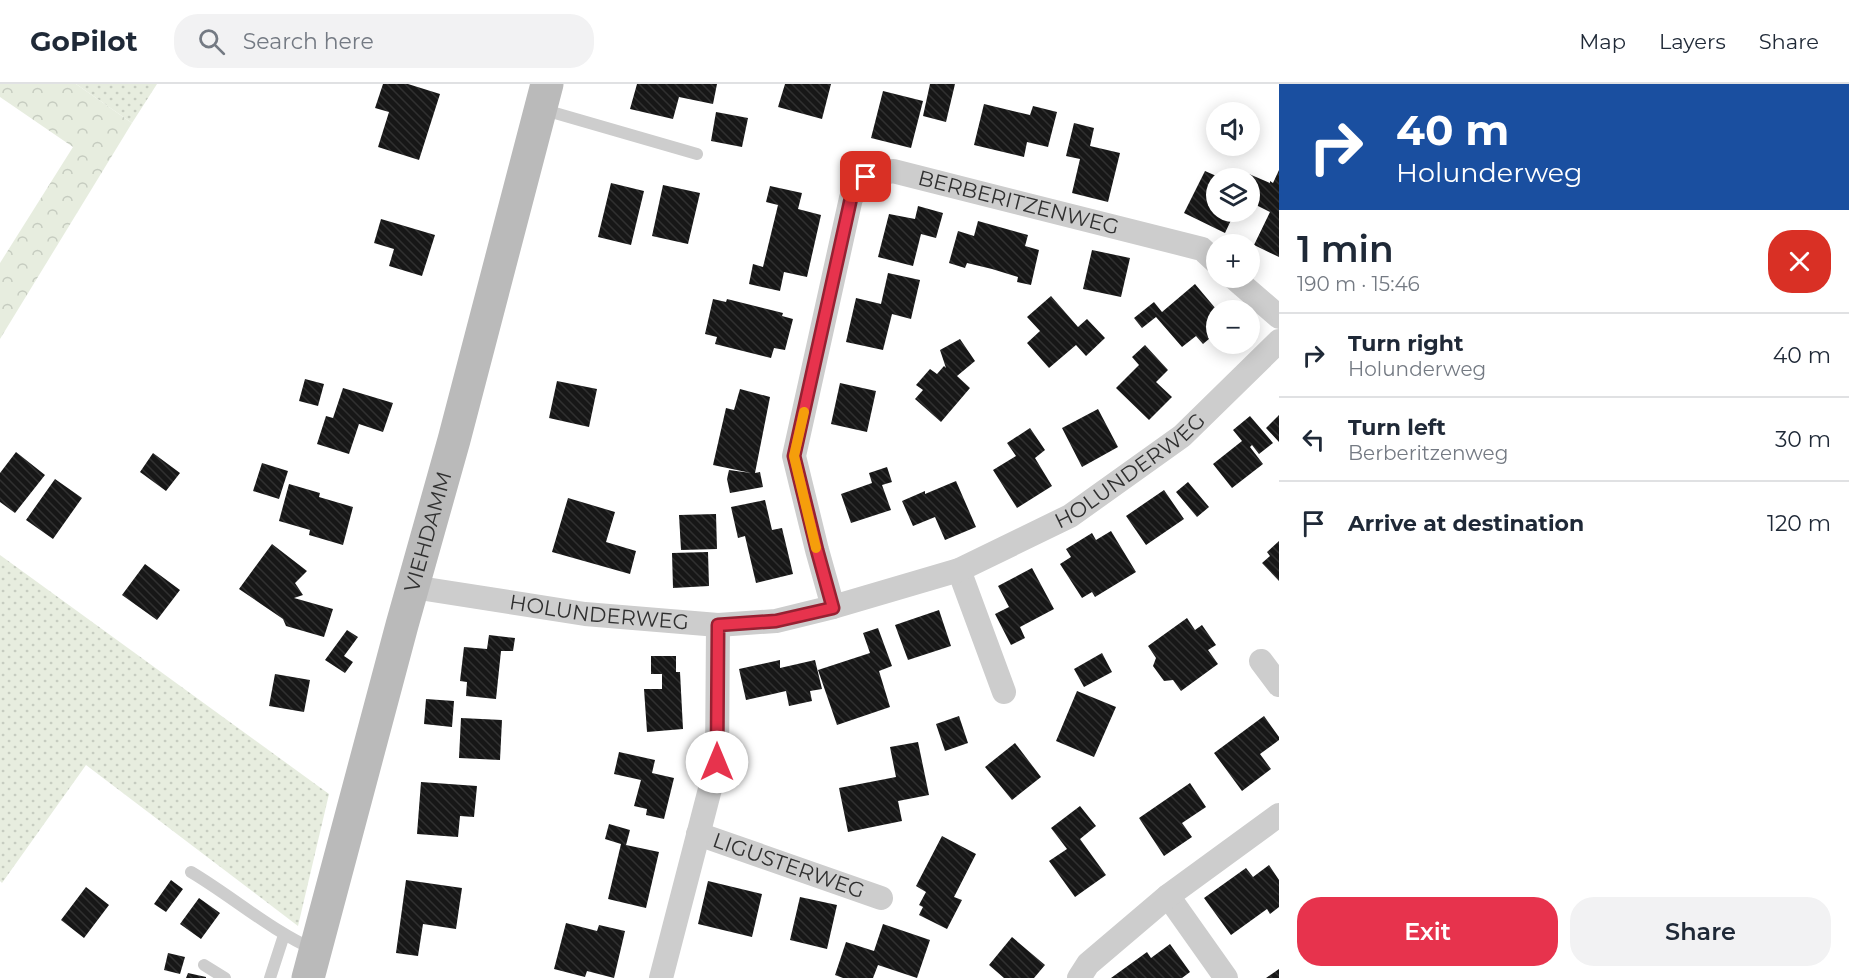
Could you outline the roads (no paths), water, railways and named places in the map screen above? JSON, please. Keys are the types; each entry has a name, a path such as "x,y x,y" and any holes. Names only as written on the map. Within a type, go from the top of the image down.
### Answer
{"main road":[{"name":"VIEHDAMM","path":"312,964 453,440 551,98"}],"street":[{"name":"BERBERITZENWEG","path":"833,608 794,456 851,198 866,177 893,171 1202,249 1206,253"},
{"path":"1246,288 1279,317"},
{"name":"HOLUNDERWEG","path":"413,587 585,615 718,625 776,621 833,608 959,570 1070,516 1182,436 1279,341"},
{"path":"959,570 1004,692"},
{"name":"LIGUSTERWEG","path":"661,978 717,762 718,625"},
{"path":"1261,662 1279,685"},
{"path":"1079,978 1089,964 1168,896 1279,815"},
{"name":"LIGUSTERWEG","path":"698,834 881,898"},
{"path":"1168,896 1226,978"}],"lane":[{"name":"VIEHDAMM","path":"551,98 697,154"},
{"path":"191,872 221,890 284,935 312,964"},
{"path":"270,978 284,935"},
{"path":"204,964 225,978"}]}
